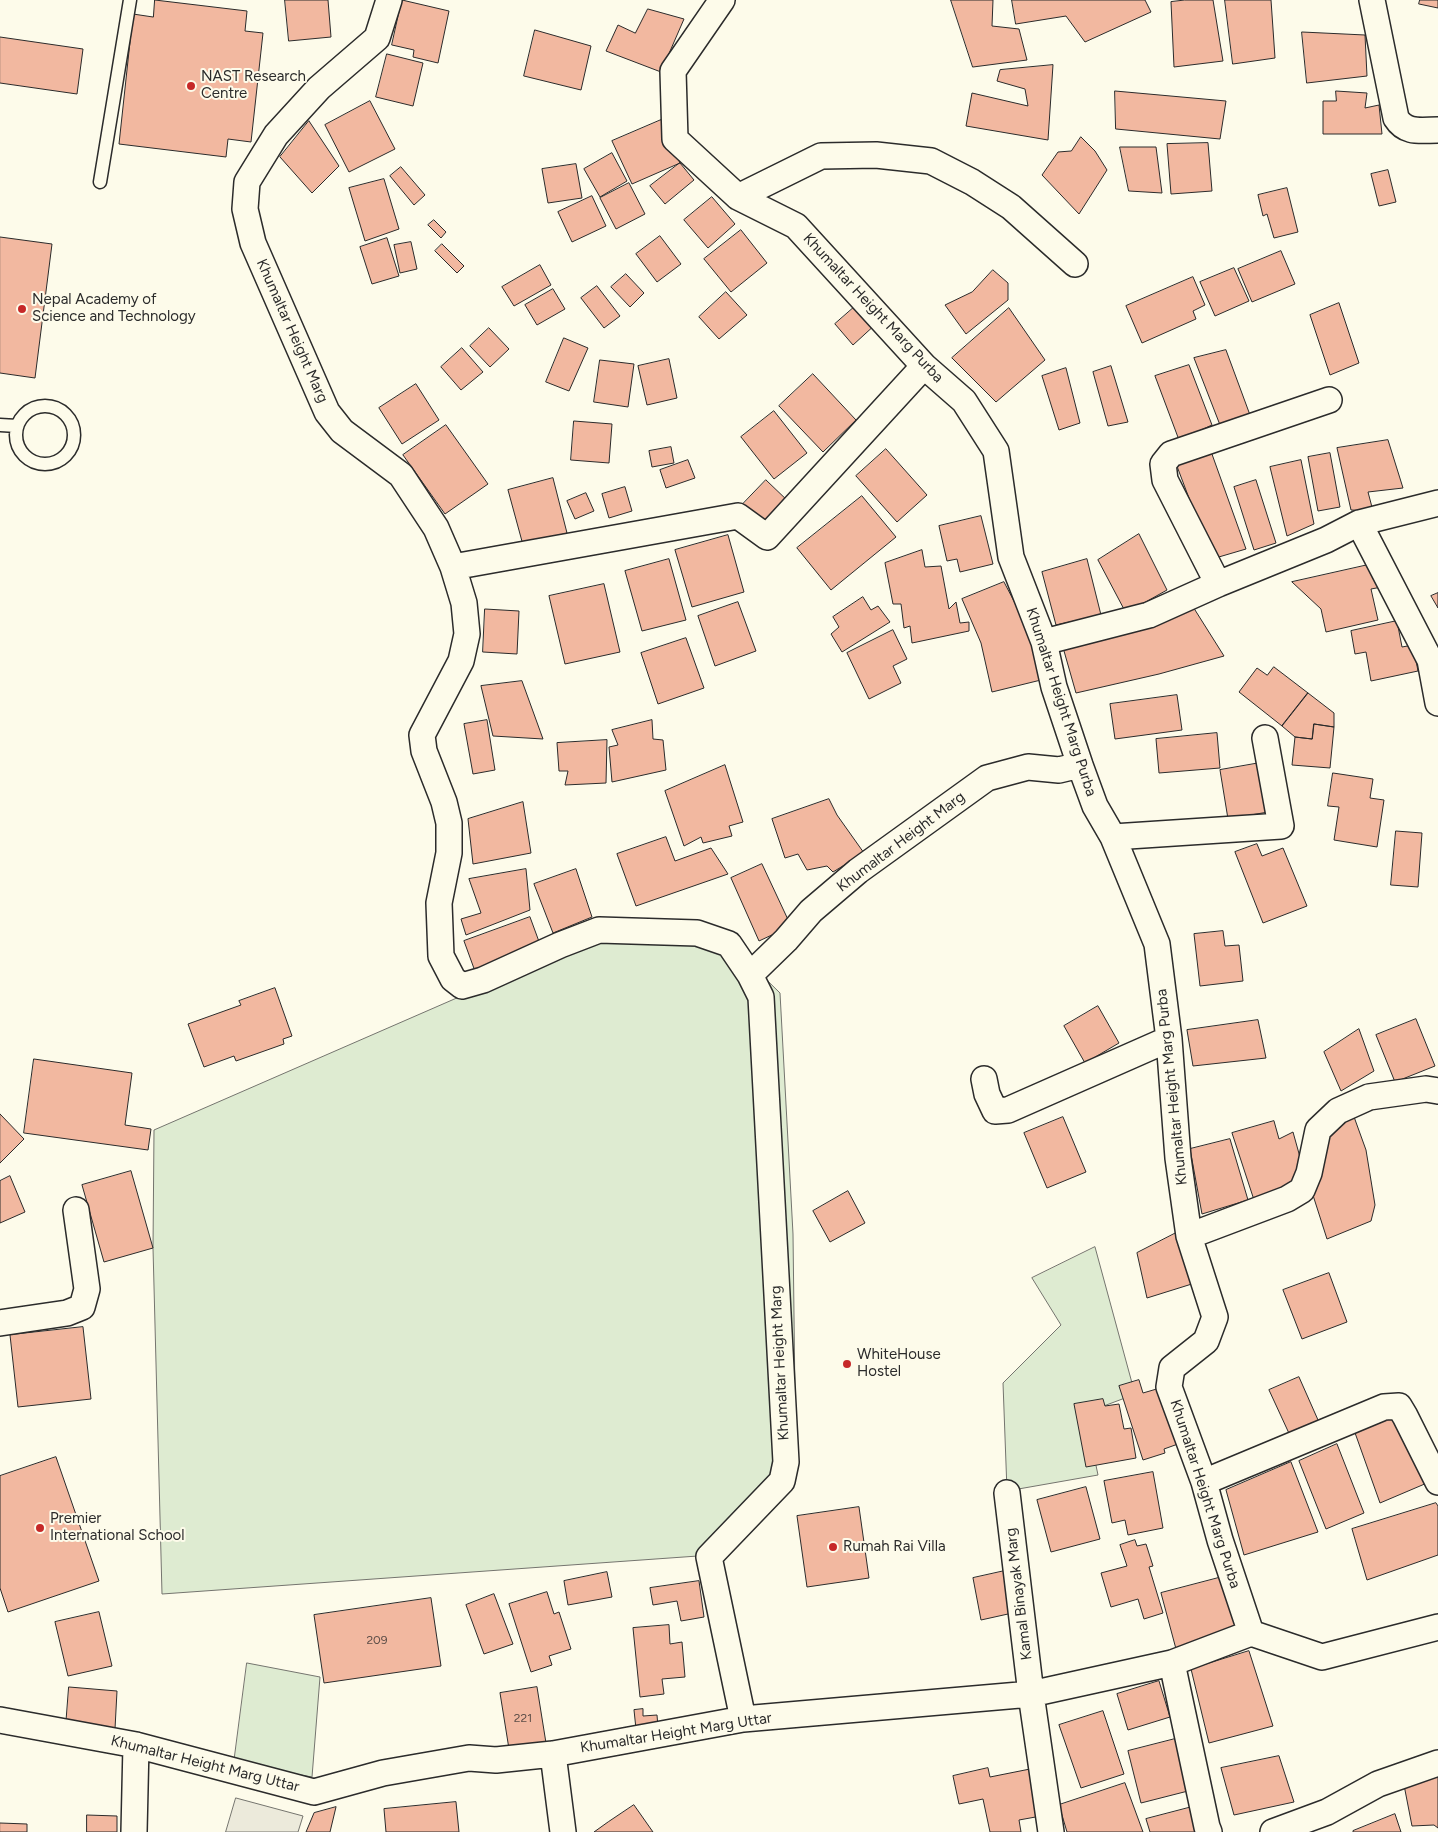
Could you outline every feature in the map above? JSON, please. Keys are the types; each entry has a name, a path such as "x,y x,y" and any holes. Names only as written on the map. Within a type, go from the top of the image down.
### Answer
{"street":[{"name":"Khumaltar Height Marg","path":"389,0 377,38 319,88 276,136 255,166 247,182 245,209 252,243 327,412 342,431 401,475 436,528 453,567 464,604 467,634 461,661 422,735 424,751 444,802 449,823 449,853 439,902 441,956 453,980 462,986 483,980 560,945 599,930 697,933 729,944 761,997 786,1462 782,1481 709,1557 743,1719"},
{"name":"Khumaltar Height Marg Purba","path":"722,0 673,71 675,139 738,197 796,226 924,366 964,401 996,451 1011,557 1044,642 1054,687 1095,806 1113,837 1156,944 1170,1039 1178,1158 1189,1236 1215,1316 1206,1342 1172,1368 1169,1387 1204,1482 1220,1540 1251,1633"},
{"path":"1372,0 1396,118 1400,126 1411,130 1438,130"},
{"path":"738,197 821,156 876,155 931,161 972,182 1011,207 1075,264"},
{"path":"453,567 738,516 767,537 924,366"},
{"path":"1218,584 1165,480 1163,464 1171,454 1330,400"},
{"path":"1044,642 1149,615 1218,584 1326,540 1359,524 1438,503"},
{"path":"1359,524 1430,660 1438,703"},
{"path":"1113,837 1281,826 1264,738"},
{"name":"Khumaltar Height Marg","path":"750,976 786,940 811,911 858,872 987,778 1028,767 1059,770 1080,765"},
{"path":"984,1080 995,1111 1008,1110 1170,1039"},
{"path":"1189,1236 1287,1199 1302,1190 1309,1173 1318,1130 1338,1111 1369,1097 1426,1089 1438,1091"},
{"path":"0,1323 67,1313 82,1307 87,1289 76,1210"},
{"path":"1204,1482 1384,1407 1399,1406 1438,1482"},
{"name":"Kamal Binayak Marg","path":"1007,1493 1031,1694 1051,1832"},
{"path":"1251,1633 1322,1657 1438,1628"},
{"name":"Khumaltar Height Marg Uttar","path":"0,1720 136,1745 314,1792 383,1773 469,1758 496,1760 552,1754 743,1719 1031,1694 1172,1663 1251,1633"},
{"path":"1172,1663 1207,1827 1210,1832"},
{"path":"134,1832 136,1745"},
{"path":"552,1754 563,1832"},
{"path":"1273,1832 1330,1822 1378,1784 1438,1763"}],"lane":[{"path":"100,182 130,0"},
{"path":"47,406 56,408 64,413 74,430 71,449 65,457 57,462 48,465 38,464 29,460 17,445 17,426 28,411 37,407 47,406"},
{"path":"0,425 17,426"}],"green space":[{"path":"591,933 730,944 780,993 793,1234 796,1479 726,1554 162,1594 153,1248 154,1130 459,997"},
{"path":"1095,1247 1132,1383 1125,1398 1085,1413 1098,1475 1007,1491 1003,1383 1061,1325 1032,1278"},
{"path":"247,1663 320,1677 312,1777 234,1763"}],"shaded area":[{"path":"236,1798 303,1816 298,1832 226,1832"}],"building":[{"name":"NAST Research Centre","path":"155,0 247,11 245,31 263,33 251,142 228,139 226,157 119,144 133,14 153,17"},
{"path":"285,0 328,0 331,37 289,41"},
{"path":"402,0 449,11 438,63 413,57 414,50 392,45"},
{"path":"951,0 993,0 992,26 1019,29 1027,60 973,67"},
{"path":"1012,0 1145,0 1151,12 1085,42 1066,16 1016,24"},
{"path":"1213,0 1223,61 1174,67 1171,2"},
{"path":"1225,0 1271,0 1275,58 1233,64"},
{"path":"1420,0 1438,0 1438,8 1419,4"},
{"path":"648,9 684,19 661,72 606,51 618,25 635,33"},
{"path":"535,30 591,46 581,90 524,76"},
{"path":"1302,32 1365,35 1367,76 1307,83"},
{"path":"0,37 83,49 77,94 0,83"},
{"path":"387,54 423,63 413,106 376,97"},
{"path":"1053,65 1048,140 966,126 972,93 1028,106 1025,89 997,81 1000,70"},
{"path":"1115,91 1226,101 1220,139 1116,129"},
{"path":"1336,91 1367,93 1365,108 1379,105 1382,134 1323,134 1323,101 1336,101"},
{"path":"370,101 395,149 349,172 325,125"},
{"path":"661,120 680,163 632,184 612,141"},
{"path":"309,121 339,166 312,193 280,157"},
{"path":"1081,137 1095,151 1107,170 1079,214 1042,175 1058,152 1071,151"},
{"path":"1208,143 1212,191 1171,194 1167,144"},
{"path":"1120,147 1156,147 1162,193 1129,191"},
{"path":"612,153 627,181 600,197 584,169"},
{"path":"680,163 694,180 665,204 650,186"},
{"path":"576,164 582,198 548,203 542,169"},
{"path":"401,167 425,195 414,205 390,176"},
{"path":"1388,170 1396,202 1379,206 1371,174"},
{"path":"384,179 399,229 365,241 349,188"},
{"path":"629,183 645,214 616,229 600,198"},
{"path":"1287,188 1298,232 1274,238 1267,214 1263,216 1258,195"},
{"path":"592,196 606,226 572,242 558,212"},
{"path":"712,197 735,224 708,248 684,220"},
{"path":"434,220 446,232 441,238 428,225"},
{"path":"741,230 767,263 731,292 704,259"},
{"path":"660,236 681,264 657,282 636,254"},
{"name":"Nepal Academy of Science and Technology","path":"0,237 52,244 35,378 0,373"},
{"path":"387,238 399,276 372,284 360,247"},
{"path":"411,242 417,269 400,273 394,245"},
{"path":"442,244 464,266 457,273 435,251"},
{"path":"1281,251 1295,284 1252,302 1238,269"},
{"path":"540,265 551,285 514,306 502,287"},
{"path":"1234,268 1249,301 1215,316 1200,282"},
{"path":"993,270 1008,283 1008,300 966,334 945,305 972,292"},
{"path":"626,274 644,293 630,307 611,287"},
{"path":"1193,277 1205,305 1193,311 1196,319 1142,343 1126,306"},
{"path":"597,286 620,316 604,328 581,298"},
{"path":"553,289 565,309 537,325 525,305"},
{"path":"726,292 747,315 719,339 699,317"},
{"path":"859,303 877,323 853,345 835,324"},
{"path":"1339,303 1359,363 1330,375 1310,315"},
{"path":"1009,308 1045,360 996,402 952,358"},
{"path":"489,328 509,349 490,367 470,346"},
{"path":"564,338 588,348 569,391 546,382"},
{"path":"462,348 483,372 461,390 441,367"},
{"path":"1226,350 1250,415 1220,425 1194,358"},
{"path":"669,359 677,398 647,405 638,366"},
{"path":"600,360 634,364 628,407 594,402"},
{"path":"1189,365 1212,425 1179,440 1155,376"},
{"path":"1111,366 1128,422 1108,426 1093,372"},
{"path":"1066,368 1080,423 1059,430 1042,376"},
{"path":"813,374 856,420 823,452 779,406"},
{"path":"416,384 439,420 402,444 379,408"},
{"path":"774,411 807,453 774,479 741,437"},
{"path":"574,421 612,424 609,463 571,460"},
{"path":"446,425 488,484 445,514 403,455"},
{"path":"1388,440 1403,488 1368,492 1373,511 1351,510 1337,448"},
{"path":"1208,443 1246,549 1212,559 1175,461"},
{"path":"671,447 674,463 652,467 649,451"},
{"path":"886,449 927,495 897,522 856,476"},
{"path":"1330,453 1340,507 1318,511 1308,457"},
{"path":"688,460 695,478 666,488 660,470"},
{"path":"1301,460 1314,524 1287,536 1270,467"},
{"path":"553,478 567,533 523,545 508,490"},
{"path":"766,480 790,503 767,527 743,504"},
{"path":"1256,480 1276,543 1254,550 1234,487"},
{"path":"625,487 632,511 609,518 602,494"},
{"path":"586,493 594,511 575,519 567,501"},
{"path":"862,496 896,537 831,590 797,548"},
{"path":"981,516 993,564 960,572 957,559 947,561 939,526"},
{"path":"1139,534 1167,590 1126,613 1098,560"},
{"path":"728,535 744,592 692,607 675,550"},
{"path":"922,550 925,567 941,566 949,609 956,602 960,623 969,622 969,631 912,643 910,626 904,628 901,604 893,604 885,563"},
{"path":"669,559 686,620 642,631 625,571"},
{"path":"1087,559 1101,615 1056,625 1042,572"},
{"path":"1377,563 1382,587 1371,589 1378,620 1326,632 1321,609 1292,582"},
{"path":"1004,582 1027,626 1045,679 992,692 981,643 962,599"},
{"path":"604,584 620,652 565,664 549,596"},
{"path":"1438,593 1438,608 1431,596"},
{"path":"863,597 871,610 878,606 890,622 842,652 831,634 839,627 833,617"},
{"path":"738,602 756,651 715,666 698,616"},
{"path":"1190,602 1224,656 1159,674 1076,693 1062,644"},
{"path":"485,609 519,611 517,654 483,652"},
{"path":"1397,621 1402,647 1413,645 1418,671 1371,681 1366,652 1355,654 1351,631"},
{"path":"893,630 907,659 893,666 901,683 869,699 847,653"},
{"path":"686,638 704,688 658,704 641,653"},
{"path":"1274,667 1308,693 1282,726 1239,692 1257,668 1267,675"},
{"path":"522,681 543,739 493,736 481,686"},
{"path":"1308,693 1334,713 1334,727 1314,724 1312,739 1295,737 1282,726"},
{"path":"1177,695 1182,730 1115,739 1110,704"},
{"path":"487,720 495,770 473,774 464,724"},
{"path":"652,720 653,739 663,740 666,770 612,782 609,747 618,745 612,730"},
{"path":"1314,724 1334,727 1330,768 1292,765 1295,737 1312,739"},
{"path":"1217,733 1220,768 1159,773 1156,739"},
{"path":"607,740 606,783 565,785 568,771 559,771 557,743"},
{"path":"1260,763 1268,812 1228,819 1220,770"},
{"path":"725,765 743,822 729,826 732,836 703,843 701,837 684,846 665,791"},
{"path":"1333,773 1373,779 1370,798 1384,800 1377,847 1334,840 1339,807 1328,806"},
{"path":"829,799 837,815 864,853 833,872 827,866 807,870 798,854 785,858 772,819"},
{"path":"523,802 531,853 473,864 468,819"},
{"path":"1396,831 1422,833 1418,887 1391,885"},
{"path":"666,837 675,861 711,848 728,874 636,906 617,854"},
{"path":"1257,844 1262,856 1283,848 1307,906 1263,923 1235,852"},
{"path":"762,864 791,926 759,941 731,878"},
{"path":"526,869 530,910 466,935 461,919 481,913 469,879"},
{"path":"576,869 592,917 553,933 534,884"},
{"path":"530,917 541,947 476,974 464,941"},
{"path":"1223,931 1225,946 1239,945 1243,981 1200,986 1194,934"},
{"path":"275,988 292,1036 283,1039 284,1044 236,1061 234,1056 204,1067 188,1024 241,1005 239,1001"},
{"path":"1098,1006 1119,1043 1085,1063 1064,1026"},
{"path":"1416,1019 1435,1066 1395,1082 1376,1035"},
{"path":"1258,1020 1266,1058 1193,1066 1187,1030"},
{"path":"1359,1029 1374,1071 1341,1091 1324,1052"},
{"path":"34,1059 132,1073 125,1125 151,1129 148,1150 24,1133"},
{"path":"0,1114 24,1139 0,1163"},
{"path":"1353,1114 1366,1150 1375,1205 1371,1221 1327,1239 1311,1189 1321,1151 1335,1125"},
{"path":"1063,1117 1086,1172 1047,1188 1024,1133"},
{"path":"1274,1121 1279,1139 1293,1132 1303,1168 1295,1186 1255,1203 1232,1133"},
{"path":"1230,1139 1248,1200 1202,1214 1190,1149"},
{"path":"131,1171 153,1248 104,1262 82,1185"},
{"path":"10,1176 25,1212 0,1223 0,1181"},
{"path":"848,1191 865,1223 830,1242 813,1211"},
{"path":"1178,1232 1195,1283 1147,1298 1137,1253"},
{"path":"1329,1273 1347,1322 1302,1339 1283,1290"},
{"path":"83,1327 91,1399 18,1407 10,1335"},
{"path":"1299,1377 1322,1429 1293,1442 1269,1390"},
{"path":"1139,1380 1143,1393 1160,1388 1178,1444 1164,1449 1165,1453 1143,1460 1119,1386"},
{"path":"1103,1399 1105,1406 1119,1404 1124,1429 1131,1428 1136,1458 1086,1467 1074,1404"},
{"path":"1394,1415 1427,1483 1380,1503 1354,1430"},
{"path":"1337,1444 1364,1513 1326,1529 1299,1461"},
{"name":"Premier International School","path":"56,1457 99,1581 8,1612 0,1588 0,1476"},
{"path":"1291,1462 1318,1532 1244,1555 1226,1490"},
{"path":"1153,1472 1163,1528 1128,1535 1125,1520 1112,1523 1104,1481"},
{"path":"1086,1487 1100,1539 1051,1552 1037,1500"},
{"path":"1436,1503 1438,1506 1438,1555 1367,1580 1352,1529"},
{"name":"Rumah Rai Villa","path":"859,1507 869,1578 807,1587 797,1516"},
{"path":"1135,1540 1137,1546 1146,1544 1153,1566 1149,1567 1163,1613 1144,1619 1138,1599 1111,1607 1101,1573 1127,1566 1120,1545"},
{"path":"1009,1570 1017,1612 981,1620 973,1578"},
{"path":"607,1572 612,1597 568,1605 564,1581"},
{"path":"1226,1576 1240,1633 1176,1649 1161,1593"},
{"path":"699,1581 704,1617 681,1621 677,1601 653,1605 650,1588"},
{"path":"547,1592 554,1614 559,1612 571,1649 549,1656 552,1665 531,1672 509,1604"},
{"path":"494,1594 513,1644 484,1654 466,1605"},
{"path":"431,1598 441,1666 324,1683 314,1615"},
{"path":"99,1612 112,1666 68,1676 55,1622"},
{"path":"669,1625 670,1644 682,1642 685,1677 662,1679 664,1694 640,1697 633,1628"},
{"path":"1249,1651 1273,1726 1209,1743 1191,1669"},
{"path":"1159,1681 1170,1717 1128,1730 1117,1694"},
{"path":"69,1687 117,1691 115,1729 66,1726"},
{"path":"537,1687 546,1743 509,1749 500,1693"},
{"path":"643,1709 643,1716 657,1715 658,1727 636,1729 634,1710"},
{"path":"1103,1711 1124,1774 1081,1788 1059,1725"},
{"path":"1175,1739 1188,1791 1141,1803 1128,1751"},
{"path":"1279,1756 1294,1802 1234,1815 1221,1768"},
{"path":"988,1768 990,1777 1030,1769 1041,1816 1019,1820 1021,1832 990,1832 983,1799 959,1804 953,1776"},
{"path":"1438,1772 1438,1828 1434,1825 1412,1826 1404,1785"},
{"path":"1125,1783 1143,1832 1067,1832 1059,1805"},
{"path":"456,1802 459,1832 386,1832 384,1809"},
{"path":"634,1805 653,1832 594,1832 608,1822"},
{"path":"336,1807 330,1832 306,1832 314,1813"},
{"path":"1192,1807 1199,1832 1150,1832 1146,1819"},
{"path":"1395,1814 1401,1832 1353,1832 1353,1831"},
{"path":"87,1815 117,1816 117,1832 87,1832"},
{"path":"0,1823 27,1824 27,1832 0,1832"}],"place":[{"name":"NAST Research Centre","path":"191,86"},
{"name":"Nepal Academy of Science and Technology","path":"22,309"},
{"name":"WhiteHouse Hostel","path":"847,1364"},
{"name":"Premier International School","path":"40,1528"},
{"name":"Rumah Rai Villa","path":"833,1547"}]}
